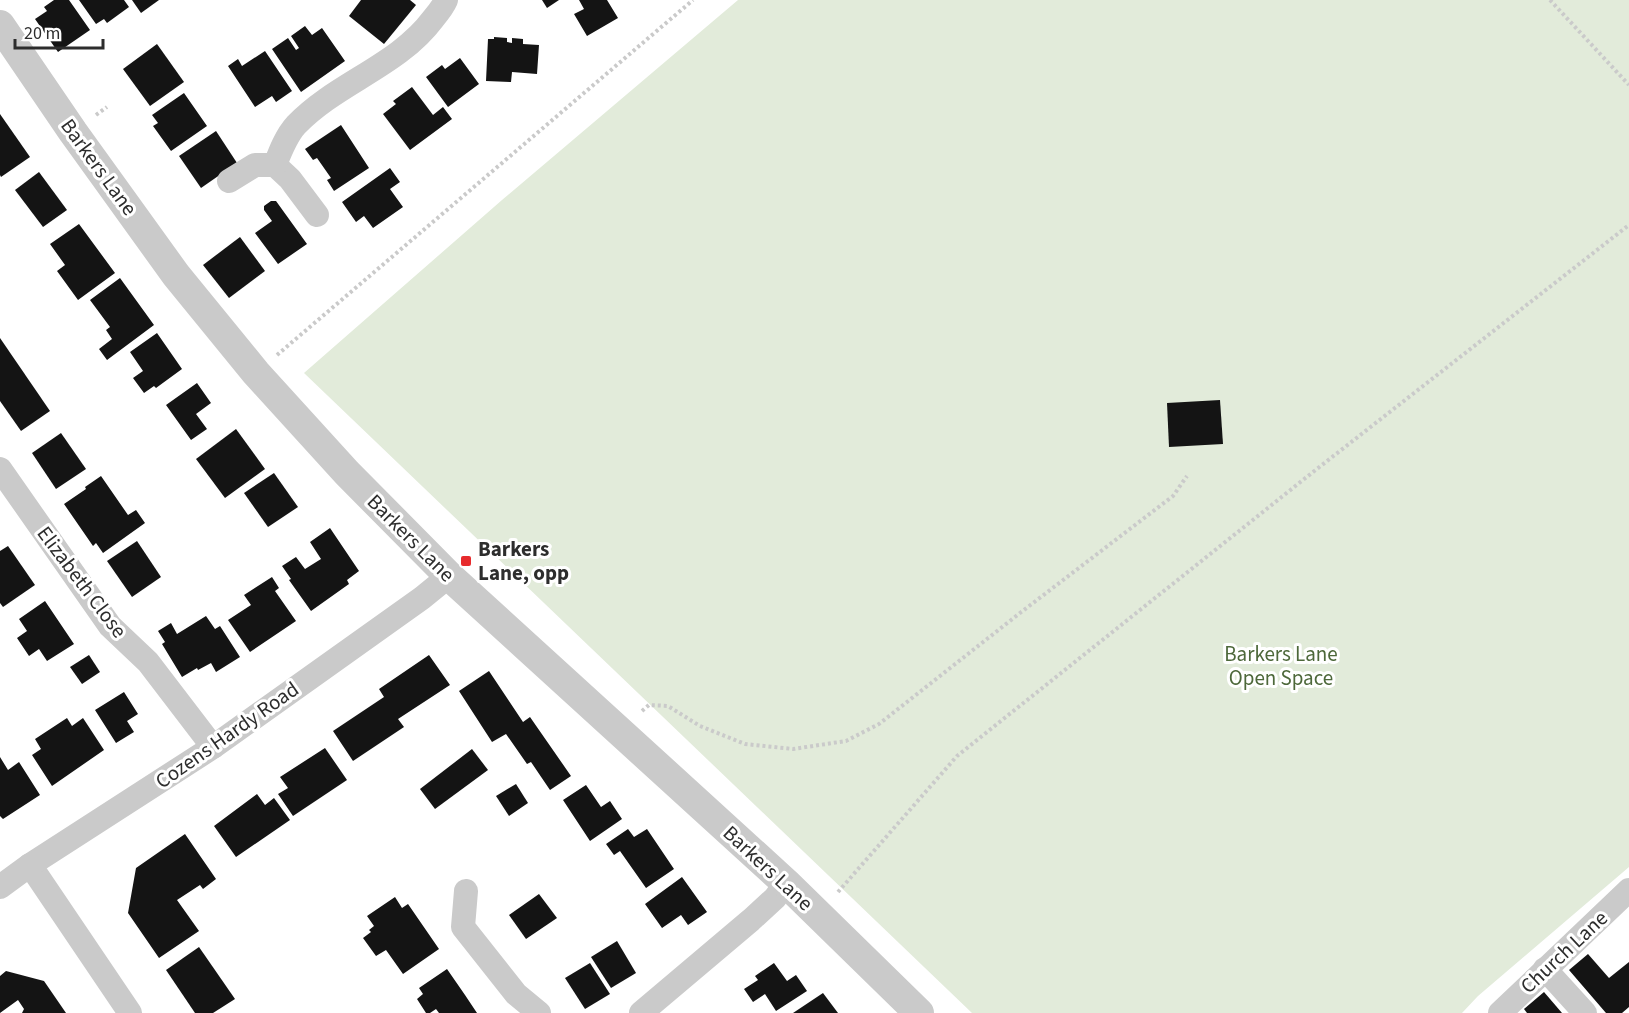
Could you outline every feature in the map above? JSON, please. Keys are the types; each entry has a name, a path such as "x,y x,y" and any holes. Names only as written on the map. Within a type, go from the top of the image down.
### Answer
{"street":[{"path":"274,165 294,127 318,105 396,54 423,33 446,0"},
{"name":"Barkers Lane","path":"0,25 73,132 176,275 256,372 347,474 449,576 786,883 919,1013"},
{"path":"229,181 255,165 274,165 290,179 317,215"},
{"name":"Elizabeth Close","path":"0,469 110,626 148,662 213,747"},
{"name":"Cozens Hardy Road","path":"0,886 213,747 422,598 449,576"},
{"path":"30,865 130,1013"},
{"path":"641,1013 752,920 775,898 786,883"},
{"path":"466,891 463,927 516,994 539,1013"},
{"name":"Church Lane","path":"1500,1013 1629,891"},
{"path":"1545,969 1585,1013"}],"path":[{"path":"256,372 693,0"},
{"path":"1550,0 1629,85"},
{"path":"818,914 957,756 1313,472 1629,225"},
{"path":"621,733 649,705 668,706 700,726 745,744 792,749 846,741 879,724 1173,496 1187,476"}],"green space":[{"name":"Barkers Lane Open Space","path":"738,0 1629,0 1629,867 1478,996 1462,1013 972,1013 304,373 502,200"}],"building":[{"path":"54,0 69,0 90,30 58,52 35,19 47,11 44,7"},
{"path":"79,0 124,0 129,7 107,23 104,19 96,24"},
{"path":"132,0 159,0 141,13"},
{"path":"361,0 410,0 416,5 384,44 349,16"},
{"path":"542,0 559,0 547,8"},
{"path":"579,0 607,0 618,18 587,36 574,14 584,9"},
{"path":"305,26 312,35 322,28 345,61 301,92 272,49 288,38 296,50 299,48 291,36"},
{"path":"494,37 507,38 507,42 512,43 512,38 523,39 523,44 539,45 537,74 512,72 511,82 486,81 488,39 494,39"},
{"path":"157,44 184,82 150,106 123,69"},
{"path":"265,51 292,91 276,102 272,96 255,107 228,66 238,59 242,66"},
{"path":"460,58 479,84 448,107 426,77 442,65 445,69"},
{"path":"412,87 433,115 443,107 452,119 410,150 383,114 396,104 393,101"},
{"path":"184,93 207,126 171,151 153,126 158,123 152,115"},
{"path":"0,114 30,157 1,177 0,175"},
{"path":"341,125 369,168 334,191 327,180 331,178 317,158 313,160 305,149"},
{"path":"216,131 237,163 201,188 179,156"},
{"path":"390,168 400,182 390,189 403,207 373,228 364,216 356,222 342,202"},
{"path":"39,172 67,210 43,227 15,190"},
{"path":"271,201 276,201 307,244 278,264 255,233 272,221 264,210 264,206"},
{"path":"79,224 115,273 78,300 57,271 65,265 50,244"},
{"path":"240,237 265,271 229,298 203,265"},
{"path":"120,278 154,325 107,360 99,349 112,339 106,330 110,327 90,300"},
{"path":"157,333 182,369 156,388 154,386 144,393 133,378 143,371 130,352"},
{"path":"0,338 50,411 21,431 0,401"},
{"path":"197,383 211,403 196,414 207,429 191,440 166,405"},
{"path":"1220,400 1223,444 1169,447 1167,403"},
{"path":"236,429 265,469 225,498 196,459"},
{"path":"61,433 86,469 56,489 32,453"},
{"path":"274,473 298,507 268,527 244,493"},
{"path":"101,476 128,515 136,510 145,523 103,553 96,543 93,546 64,504"},
{"path":"330,528 359,571 347,580 349,584 311,611 282,566 296,557 305,569 321,559 310,542"},
{"path":"137,541 161,577 132,597 107,561"},
{"path":"8,546 35,585 3,607 0,603 0,551"},
{"path":"272,577 279,588 275,591 296,621 250,652 228,620 251,605 244,595"},
{"path":"45,601 74,644 47,661 39,649 29,656 17,638 27,631 19,619"},
{"path":"206,616 215,629 220,626 240,657 216,672 211,663 182,677 162,644 165,642 158,631 171,623 177,634"},
{"path":"89,655 100,672 82,684 70,667"},
{"path":"429,655 450,685 398,719 404,727 353,761 333,731 384,697 379,689"},
{"path":"489,671 523,722 530,717 571,776 550,790 531,762 527,764 506,734 492,742 459,691"},
{"path":"124,692 138,714 127,721 134,732 116,743 95,710"},
{"path":"67,718 72,726 83,718 104,750 52,786 32,755 41,749 35,739"},
{"path":"325,748 347,780 293,816 278,794 288,788 280,777"},
{"path":"472,749 488,770 435,809 420,789"},
{"path":"0,757 8,770 19,762 40,795 3,819 0,816"},
{"path":"516,784 528,803 509,816 496,796"},
{"path":"586,785 601,807 610,801 622,819 590,841 563,800"},
{"path":"257,794 265,805 274,798 290,820 236,857 214,826"},
{"path":"628,829 634,837 647,829 674,869 646,888 620,851 614,855 606,844"},
{"path":"185,834 216,879 203,889 200,885 177,900 199,931 159,958 128,913 136,868"},
{"path":"682,877 707,912 688,925 681,915 662,928 645,904"},
{"path":"539,894 557,918 526,939 509,915"},
{"path":"395,897 402,908 408,904 439,949 403,974 386,950 376,956 363,938 371,932 369,930 374,926 367,916"},
{"path":"617,941 636,973 611,988 591,957"},
{"path":"199,947 235,999 213,1013 195,1013 166,970"},
{"path":"1588,954 1609,978 1629,962 1629,1007 1622,1013 1606,1013 1569,970"},
{"path":"590,963 610,994 585,1009 565,978"},
{"path":"774,963 787,981 796,975 807,991 776,1011 765,994 753,1002 744,989 758,980 755,976"},
{"path":"447,969 477,1013 439,1013 436,1009 426,1013 417,999 423,994 419,988"},
{"path":"6,971 44,981 66,1013 22,1013 24,1009 18,1000 0,1013 0,976"},
{"path":"1544,992 1562,1013 1527,1013 1524,1009"},
{"path":"823,993 838,1013 793,1013"}],"place":[{"name":"Barkers Lane, opp","path":"466,561"}]}
